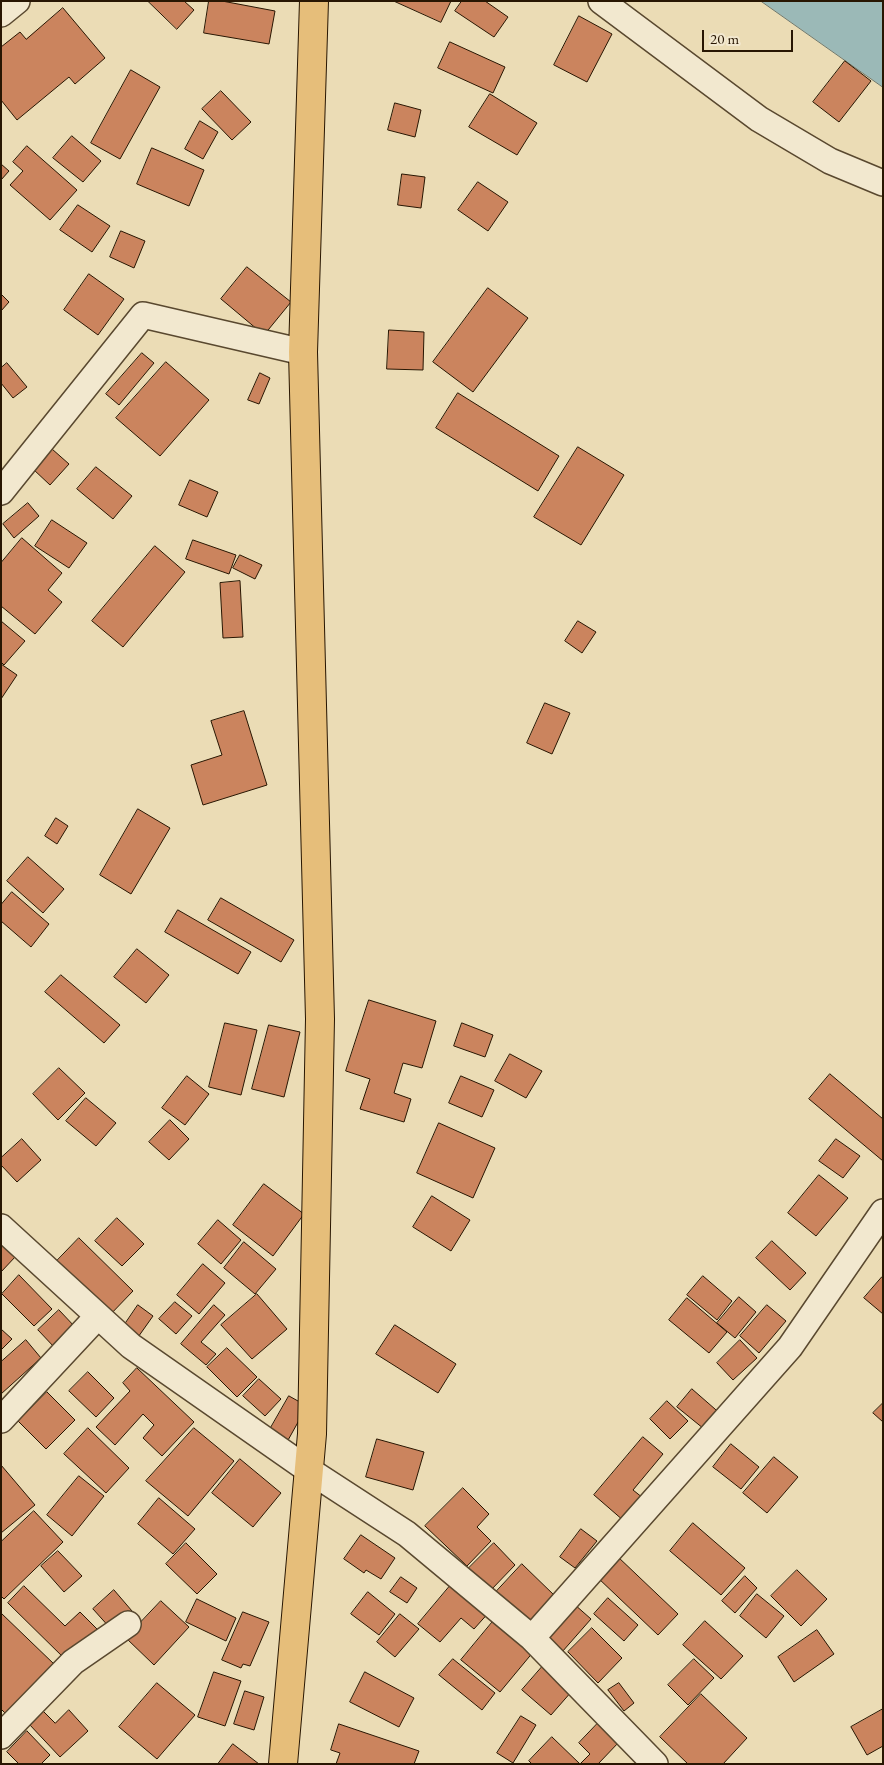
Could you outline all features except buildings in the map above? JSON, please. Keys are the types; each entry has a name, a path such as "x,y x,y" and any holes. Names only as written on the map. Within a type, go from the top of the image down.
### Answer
{"main road":[{"path":"283,1764 312,1434 320,1019 303,352 314,1"}],"street":[{"path":"1,14 16,1"},
{"path":"601,1 759,119 830,161 883,183"},
{"path":"1,492 144,315 303,352"},
{"path":"532,1638 790,1348 883,1212"},
{"path":"1,1227 131,1346 308,1469 407,1534 532,1638 654,1764"},
{"path":"1,1420 98,1316"},
{"path":"1,1736 73,1662 128,1624"}],"water":[{"path":"761,1 883,1 883,87"}]}
